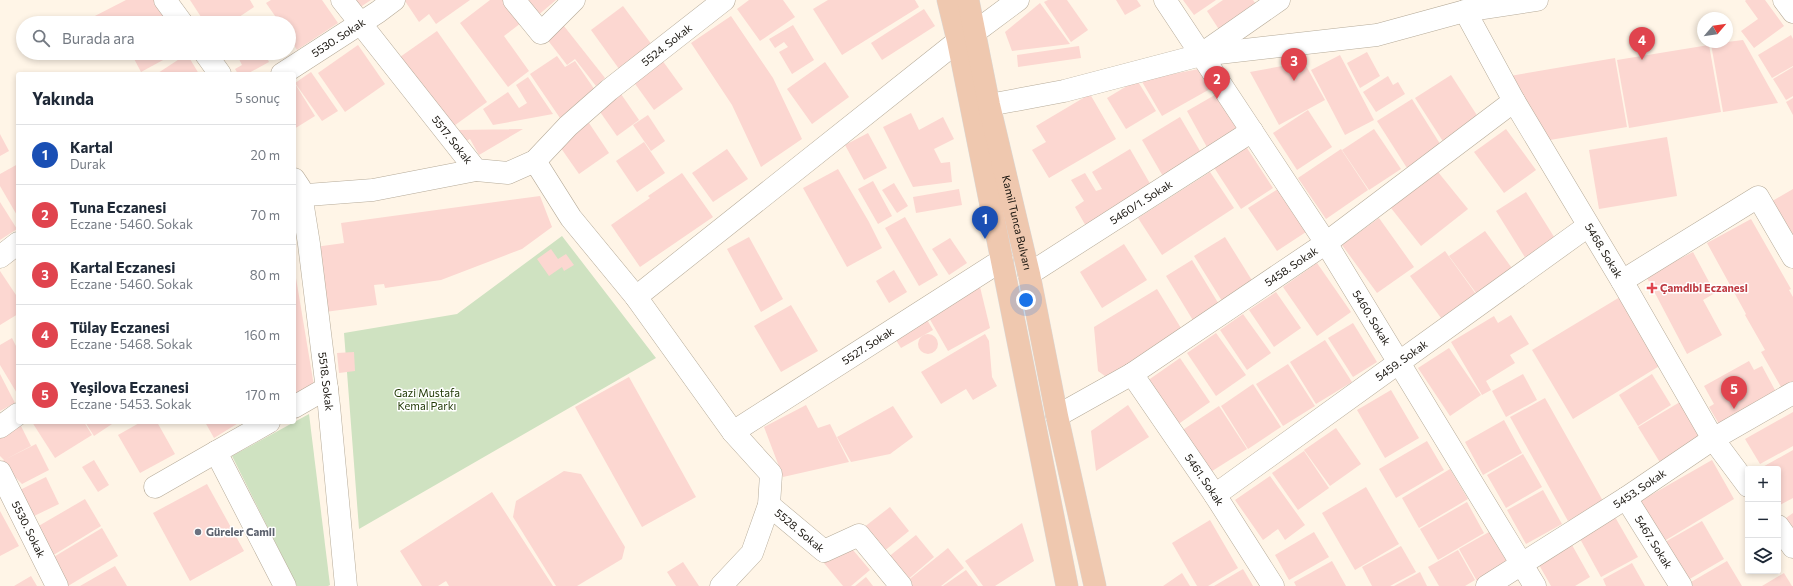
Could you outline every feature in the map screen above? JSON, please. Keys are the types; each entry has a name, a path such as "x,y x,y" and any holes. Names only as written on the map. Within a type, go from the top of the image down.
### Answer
{"main road":[{"name":"Kamil Tunca Bulvarı","path":"948,0 967,37 989,105 1029,274 1095,586"},
{"name":"Kamil Tunca Bulvarı","path":"968,0 967,37 1002,260 1067,586"}],"street":[{"path":"165,0 177,16"},
{"name":"5517. Sokak","path":"342,0 359,24 476,170 508,173 535,161 568,126 609,90"},
{"name":"5530. Sokak","path":"285,72 394,0"},
{"path":"514,0 541,32 574,0"},
{"name":"5524. Sokak","path":"609,90 724,0"},
{"path":"636,297 967,37 1018,0"},
{"name":"5460. Sokak","path":"1165,0 1326,243 1535,586"},
{"path":"1201,55 1279,0"},
{"path":"989,105 1064,91 1201,55 1377,35 1465,11 1536,0"},
{"path":"1784,0 1793,12"},
{"name":"5468. Sokak","path":"1465,11 1514,101 1622,281 1713,439 1745,482"},
{"path":"210,60 219,72"},
{"name":"5458. Sokak","path":"1058,416 1132,374 1326,243 1514,101"},
{"name":"5460/1. Sokak","path":"1029,274 1252,130"},
{"path":"535,161 571,218 636,297 734,432 771,474 769,505 752,553 721,586"},
{"path":"297,197 373,190 476,170"},
{"name":"5518. Sokak","path":"297,197 309,244 327,388 346,586"},
{"path":"1622,281 1758,197 1793,257"},
{"name":"5459. Sokak","path":"1215,494 1588,226"},
{"path":"0,257 16,245"},
{"name":"5527. Sokak","path":"734,432 1002,260"},
{"name":"5461. Sokak","path":"1132,374 1215,494 1273,586"},
{"path":"296,406 327,388"},
{"name":"5453. Sokak","path":"1488,586 1626,498 1713,439 1793,393"},
{"path":"0,427 16,415"},
{"path":"155,487 265,424"},
{"path":"216,452 285,586"},
{"name":"5530. Sokak","path":"0,472 57,586"},
{"name":"5467. Sokak","path":"1626,498 1682,586"},
{"name":"5528. Sokak","path":"769,505 824,551 859,535 901,586"},
{"path":"1781,530 1793,546"}],"green space":[{"name":"Gazi Mustafa Kemal Parkı","path":"562,236 656,358 359,529 344,333 457,314"},
{"path":"309,414 330,585 328,586 297,586 232,456 291,424 296,424 296,421"}],"building":[{"path":"126,0 156,0 164,16 95,16"},
{"path":"190,0 250,0 254,7 240,16 200,16"},
{"path":"271,0 322,0 338,23 297,50 296,16 275,16 266,3"},
{"path":"354,0 371,0 359,8"},
{"path":"470,0 436,24 429,14 419,22 405,1"},
{"path":"490,0 504,0 521,23 504,36 529,71 508,87 460,23"},
{"path":"522,0 556,0 536,17"},
{"path":"749,0 783,0 795,17 760,41 737,9"},
{"path":"828,0 915,0 919,7 842,55 813,9"},
{"path":"1048,0 1067,0 1088,30 1071,42 1044,2"},
{"path":"1116,0 1137,0 1141,6 1125,15"},
{"path":"1183,0 1216,0 1194,15"},
{"path":"1223,0 1253,0 1258,7 1220,31 1207,11"},
{"path":"1765,0 1784,26 1754,48 1741,31 1758,19 1745,1"},
{"path":"1040,3 1070,44 1012,51 1005,32"},
{"path":"623,6 655,49 622,73 591,30"},
{"path":"924,9 935,26 882,60 871,43"},
{"path":"731,16 773,78 802,139 761,167 732,105 691,43"},
{"path":"560,21 605,78 596,86 575,59 567,65 543,34"},
{"path":"793,25 814,60 792,74 779,52 788,47 784,42 775,48 769,39"},
{"path":"437,31 487,102 451,128 400,57"},
{"path":"1791,35 1793,39 1793,66 1772,78 1758,55"},
{"path":"1743,40 1778,103 1723,112 1712,48 1733,48 1733,41"},
{"path":"358,45 385,84 345,112 318,73"},
{"path":"1079,46 1081,58 1018,67 1017,55"},
{"path":"1697,47 1710,48 1721,112 1629,128 1617,60"},
{"path":"1367,52 1380,76 1360,88 1347,63"},
{"path":"1340,55 1374,120 1345,135 1311,70"},
{"path":"557,56 565,67 575,61 599,96 562,121 530,74"},
{"path":"1615,58 1627,127 1544,141 1510,76"},
{"path":"135,60 163,60 141,72"},
{"path":"178,60 191,60 198,72 160,72"},
{"path":"240,60 268,60 269,62 251,72 237,72 235,69 242,65"},
{"path":"662,60 683,89 654,110 633,81"},
{"path":"825,62 849,97 812,124 787,89"},
{"path":"1304,62 1325,100 1279,125 1250,72"},
{"path":"1793,67 1793,96 1786,100 1773,79"},
{"path":"1199,69 1210,89 1162,116 1141,80"},
{"path":"311,72 338,111 322,121 296,82"},
{"path":"1451,75 1480,120 1444,143 1415,98"},
{"path":"1388,76 1393,85 1398,82 1405,94 1376,112 1363,92"},
{"path":"528,77 553,114 493,125 483,109 508,92 519,108 527,103 516,85"},
{"path":"1137,80 1156,111 1126,129 1107,98"},
{"path":"296,85 315,116 296,128"},
{"path":"1220,92 1241,130 1208,149 1187,111"},
{"path":"621,94 639,120 617,136 598,109"},
{"path":"1090,94 1116,139 1049,178 1032,150 1046,142 1036,126"},
{"path":"1793,98 1793,115 1786,102"},
{"path":"1412,99 1442,147 1407,168 1377,121"},
{"path":"1308,110 1332,147 1297,170 1273,133"},
{"path":"911,113 919,130 943,117 954,139 934,149 941,163 950,162 952,182 913,187 883,127"},
{"path":"648,115 665,141 651,151 633,125"},
{"path":"1180,117 1203,156 1164,178 1142,140"},
{"path":"587,120 609,153 579,174 556,141"},
{"path":"523,129 479,155 470,139 464,142 457,130"},
{"path":"1374,129 1401,169 1369,190 1342,150"},
{"path":"1506,129 1536,170 1504,193 1474,152"},
{"path":"868,133 887,168 864,180 845,145"},
{"path":"0,134 9,151 0,156"},
{"path":"1667,137 1677,196 1599,209 1589,150"},
{"path":"644,142 665,173 637,192 616,161"},
{"path":"1245,145 1273,188 1241,209 1213,166"},
{"path":"727,149 748,179 713,202 692,173"},
{"path":"1130,149 1152,187 1087,228 1075,207 1084,201 1071,180 1085,173 1096,191 1102,189 1092,172"},
{"path":"1341,149 1368,190 1326,219 1298,178"},
{"path":"16,165 16,214 0,186 0,174"},
{"path":"838,169 869,222 882,248 847,267 803,188"},
{"path":"1210,172 1234,208 1162,255 1138,218"},
{"path":"1438,172 1468,209 1421,246 1391,208"},
{"path":"682,173 713,217 640,267 611,225 650,198 648,196"},
{"path":"873,181 892,216 878,224 858,189"},
{"path":"894,183 908,206 897,213 882,190"},
{"path":"959,189 962,205 916,213 913,197"},
{"path":"1278,189 1306,232 1277,251 1248,208"},
{"path":"1793,189 1793,240 1769,203"},
{"path":"1526,192 1556,240 1526,259 1496,211"},
{"path":"540,196 552,227 522,249 441,280 385,288 384,284 374,285 377,305 325,312 315,247 344,243 341,223"},
{"path":"0,202 16,230 0,240"},
{"path":"905,217 938,275 919,286 885,228"},
{"path":"1379,218 1414,267 1377,293 1342,245"},
{"path":"1751,219 1791,289 1789,290 1793,297 1793,381 1781,387 1761,352 1765,350 1707,243"},
{"path":"1485,231 1514,271 1479,297 1449,256"},
{"path":"749,237 783,299 761,312 727,249"},
{"path":"1225,237 1253,282 1222,301 1194,256"},
{"path":"950,238 967,263 949,275 932,249"},
{"path":"1124,244 1147,280 1102,308 1080,272"},
{"path":"551,249 558,259 566,254 574,265 564,271 562,267 549,276 537,259"},
{"path":"1445,251 1478,297 1444,322 1410,276"},
{"path":"1693,252 1715,293 1703,300 1722,335 1687,354 1646,276"},
{"path":"1192,260 1220,306 1194,322 1166,276"},
{"path":"1317,263 1351,312 1317,336 1283,287"},
{"path":"894,270 907,292 889,303 876,281"},
{"path":"0,271 16,295 16,315 0,325"},
{"path":"296,278 314,386 296,396"},
{"path":"980,287 990,328 948,351 928,316"},
{"path":"1157,289 1184,333 1112,381 1098,371 1094,327"},
{"path":"1276,292 1301,328 1274,347 1249,310"},
{"path":"1620,297 1661,365 1573,419 1532,350"},
{"path":"791,305 818,351 781,372 754,326"},
{"path":"1243,314 1271,353 1247,370 1220,330"},
{"path":"1511,315 1529,344 1510,355 1515,363 1486,381 1491,390 1482,395 1451,342 1494,316 1498,323"},
{"path":"926,318 933,330 901,348 894,337"},
{"path":"1353,323 1377,362 1353,377 1328,338"},
{"path":"1216,333 1246,375 1216,396 1187,353"},
{"path":"928,334 935,337 938,344 935,351 928,354 921,351 918,344 921,337"},
{"path":"985,334 989,341 992,377 997,386 973,400 966,389 941,404 921,372"},
{"path":"12,338 16,346 16,392 0,365 0,345"},
{"path":"1325,340 1352,382 1316,404 1290,362"},
{"path":"1449,348 1481,395 1450,416 1418,368"},
{"path":"354,352 355,371 339,373 337,353"},
{"path":"1180,358 1210,402 1177,425 1147,381"},
{"path":"1749,361 1754,370 1762,366 1776,392 1719,424 1709,407 1714,404 1704,386"},
{"path":"1288,364 1315,406 1283,426 1256,384"},
{"path":"0,374 15,403 0,411"},
{"path":"1523,374 1537,400 1506,417 1492,391"},
{"path":"1652,374 1671,405 1638,426 1619,395"},
{"path":"629,377 696,497 642,527 575,407"},
{"path":"1253,384 1281,427 1248,449 1221,406"},
{"path":"1391,390 1419,438 1385,458 1357,410"},
{"path":"1545,398 1603,501 1568,521 1510,417"},
{"path":"1680,402 1703,440 1661,464 1638,427"},
{"path":"806,405 818,428 830,424 849,462 783,477 764,427"},
{"path":"1128,405 1149,437 1096,471 1091,431"},
{"path":"893,406 913,437 890,454 851,462 837,437"},
{"path":"1219,406 1247,449 1209,473 1181,431"},
{"path":"1793,412 1793,446 1760,464 1745,439"},
{"path":"1504,420 1522,453 1483,475 1465,442"},
{"path":"16,423 20,424 31,446 6,459 36,444 49,470 22,484 0,462 4,460 0,456 0,428"},
{"path":"33,424 85,424 92,435 55,458"},
{"path":"86,424 112,424 94,436"},
{"path":"137,424 158,424 175,454 140,473 118,435"},
{"path":"206,424 237,424 214,438"},
{"path":"1336,428 1361,464 1330,486 1304,450"},
{"path":"1427,441 1444,470 1396,498 1379,469"},
{"path":"1793,450 1793,498 1781,504 1781,466 1764,466"},
{"path":"1304,451 1329,488 1298,510 1272,473"},
{"path":"1523,454 1542,487 1506,508 1487,475"},
{"path":"94,460 109,485 98,492 82,467"},
{"path":"1712,460 1734,499 1661,543 1637,503"},
{"path":"1450,469 1468,499 1419,528 1402,498"},
{"path":"564,471 581,474 625,547 622,559 577,586 556,586 513,517 516,501"},
{"path":"1270,476 1305,525 1285,540 1278,529 1263,540 1235,500"},
{"path":"46,477 59,504 32,517 10,495"},
{"name":"Güreler Camii","path":"207,484 244,551 190,581 153,513"},
{"path":"1366,487 1399,544 1355,570 1322,513"},
{"path":"1543,490 1562,524 1526,544 1507,510"},
{"path":"492,492 553,586 449,586 446,581 438,586 422,586 400,551"},
{"path":"85,499 101,526 47,559 30,531"},
{"path":"1467,502 1484,533 1438,560 1420,529"},
{"path":"890,507 909,531 883,552 863,528"},
{"path":"0,511 19,546 0,556"},
{"path":"1793,513 1793,534 1783,520"},
{"path":"1615,517 1638,557 1601,577 1579,537"},
{"path":"1210,520 1238,568 1208,586 1197,586 1172,543"},
{"path":"1702,521 1724,559 1688,580 1665,542"},
{"path":"1022,523 1034,561 995,586 983,586 965,561"},
{"path":"102,528 118,556 68,586 47,561"},
{"path":"1314,532 1329,557 1289,580 1275,555"},
{"path":"1489,532 1508,564 1477,581 1459,549"},
{"path":"916,535 934,557 906,581 887,558"},
{"path":"847,543 870,570 851,586 843,586 824,563"},
{"path":"1572,545 1590,577 1575,586 1551,586 1538,563"},
{"path":"1401,546 1416,572 1390,586 1372,586 1362,567"},
{"path":"948,548 964,568 941,586 909,586 906,582"},
{"path":"1458,550 1475,580 1465,586 1439,586 1428,567"},
{"path":"1332,561 1346,586 1296,586 1294,582"},
{"path":"1727,561 1742,586 1693,586 1691,582"},
{"path":"683,562 699,586 676,586 667,572"},
{"path":"1632,563 1645,586 1606,586 1603,579"},
{"path":"115,566 127,586 80,586"},
{"path":"1243,569 1253,586 1214,586"},
{"path":"966,570 978,586 943,586"},
{"path":"1420,572 1427,586 1394,586"},
{"path":"1182,573 1190,586 1163,586"},
{"path":"1784,573 1792,586 1762,586"},
{"path":"31,576 37,586 14,586"},
{"path":"866,577 873,586 855,586"}],"place":[{"name":"Tülay Eczanesi","path":"1642,60"},
{"name":"Kartal Eczanesi","path":"1294,81"},
{"name":"Tuna Eczanesi","path":"1217,99"},
{"name":"Kartal","path":"985,239"},
{"name":"Çamdibi Eczanesi","path":"1652,288"},
{"name":"Yeşilova Eczanesi","path":"1734,409"},
{"name":"Güreler Camii","path":"198,532"}]}
